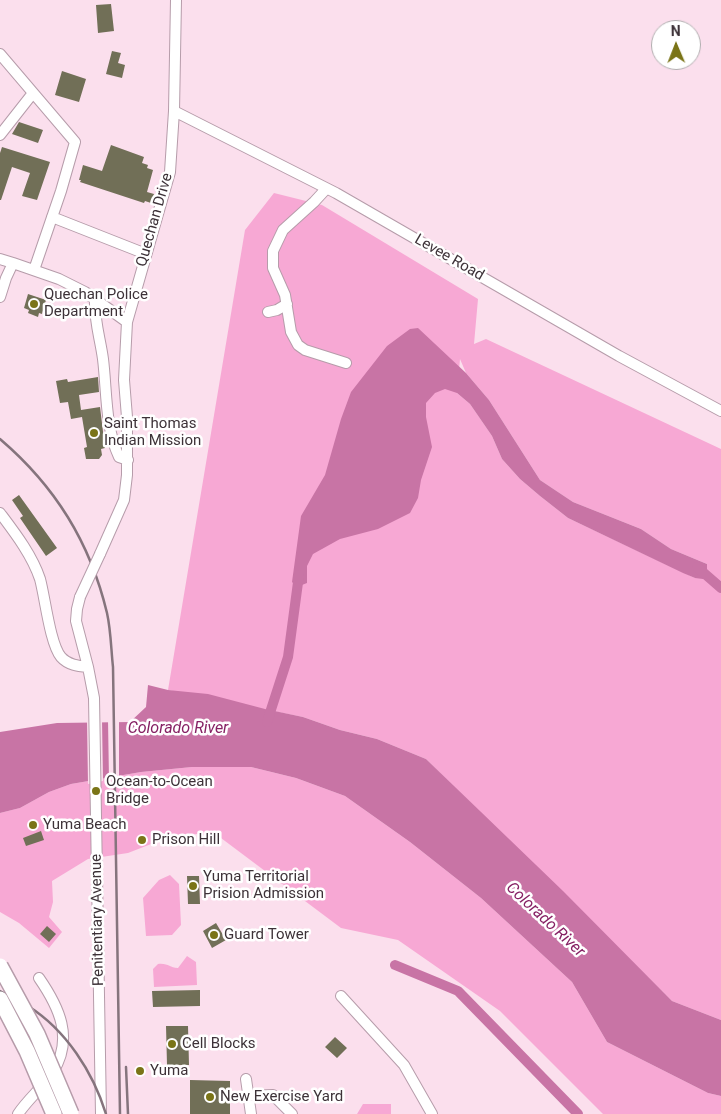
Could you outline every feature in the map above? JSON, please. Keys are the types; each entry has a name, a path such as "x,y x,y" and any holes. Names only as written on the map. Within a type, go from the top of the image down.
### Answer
{"highway":[{"path":"0,966 37,1034 71,1114"},
{"path":"0,999 27,1051 54,1114"}],"street":[{"name":"Quechan Drive","path":"88,667 76,621 77,608 80,597 124,500 128,460 124,380 127,322 170,172 174,111 176,0"},
{"path":"0,54 75,142 34,270"},
{"path":"0,135 34,93"},
{"name":"Levee Road","path":"174,111 336,193 619,356 721,410"},
{"path":"326,189 283,230 273,251 273,268 286,295 291,332 298,345 305,350 346,363"},
{"path":"52,217 146,254"},
{"path":"0,259 59,279 95,298 127,322"},
{"path":"0,297 13,263"},
{"path":"95,298 94,315 103,358 107,409 114,445 119,457 128,460"},
{"path":"268,312 277,310 287,304"},
{"path":"0,514 17,536 40,578 57,652 62,659 68,662 88,667"},
{"name":"Penitentiary Avenue","path":"88,667 94,698 101,1114"},
{"path":"18,1114 53,1072 63,1052 63,1026 50,995 39,978"},
{"path":"341,996 404,1065 432,1114"},
{"path":"246,1079 251,1114"},
{"path":"248,1096 272,1095 292,1114"}],"shaded area":[{"path":"274,193 322,205 478,299 474,344 486,339 721,449 721,1020 672,1001 426,759 377,739 340,730 303,717 168,690 245,230","holes":["460,359 466,373 489,400 540,480 573,502 641,529 671,549 707,564 695,578 568,518 540,496 520,479 502,459 492,436 470,404 457,393"]},
{"path":"192,767 251,767 296,778 345,796 410,842 481,898 572,982 607,1042 708,1093 721,1096 721,1114 603,1114 500,1011 398,940 341,928 217,835 216,843 197,834 164,839 128,853 88,859 52,881 53,902 49,917 62,932 49,948 19,923 0,912 0,813 20,808 49,792 71,784 141,772"},
{"path":"170,875 179,884 181,925 172,935 146,936 143,898 159,880"},
{"path":"187,956 196,962 197,985 154,987 153,969 158,964 178,968"},
{"path":"363,1104 391,1104 391,1114 357,1114"}],"water":[{"path":"418,328 466,373 489,400 540,480 573,502 641,529 671,549 707,564 707,574 703,579 683,573 568,518 520,479 502,459 492,436 470,404 457,393 445,389 435,393 426,403 426,417 432,447 421,480 418,498 410,513 378,529 340,539 313,554 307,566 307,583 297,587 292,582 301,516 325,475 351,392 387,346 410,329"},
{"name":"Colorado River","path":"148,685 168,690 208,694 303,717 340,730 377,739 426,759 563,891 672,1001 721,1020 721,1096 708,1093 607,1042 572,982 481,898 410,842 345,796 296,778 251,767 192,767 141,772 71,784 49,792 20,808 0,813 0,732 57,723 130,722 146,707"}],"pier":[{"path":"119,719 119,778 109,780 108,720"},
{"path":"87,720 102,720 103,781 88,784"}],"building":[{"path":"111,4 114,31 98,33 96,5"},
{"path":"112,51 121,53 118,63 125,65 122,78 106,74"},
{"path":"62,71 86,79 79,102 55,95"},
{"path":"19,122 43,130 38,143 12,134"},
{"path":"111,145 144,157 142,163 148,165 147,168 153,170 147,192 154,194 151,203 145,201 144,203 80,182 83,165 102,171"},
{"path":"2,147 50,162 37,200 22,196 30,173 12,167 0,200 0,153"},
{"path":"28,294 46,300 42,314 39,313 38,317 28,313 29,310 24,308"},
{"path":"98,377 99,392 79,395 81,410 100,407 105,448 101,449 102,455 99,459 86,459 84,448 87,447 82,417 71,419 68,402 60,403 56,381 67,379 68,382"},
{"path":"19,495 57,548 46,556 20,518 23,516 12,500"},
{"path":"41,831 44,840 26,846 23,838"},
{"name":"Yuma Territorial Prision Admission","path":"187,876 199,876 200,904 188,904"},
{"name":"Guard Tower","path":"216,923 226,940 212,948 203,931"},
{"path":"47,926 56,934 49,942 40,934"},
{"path":"200,990 200,1006 153,1007 152,991"},
{"name":"Cell Blocks","path":"166,1026 188,1026 189,1065 167,1065"},
{"path":"335,1037 347,1048 337,1058 325,1047"},
{"name":"New Exercise Yard","path":"190,1080 230,1081 230,1114 190,1114"}],"waterway":[{"path":"697,567 721,588"},
{"path":"267,722 288,657 299,575"},
{"path":"395,965 458,991 578,1114"}],"railway":[{"path":"0,439 38,476 68,517 91,562 107,613 113,667 120,1114"},
{"path":"0,991 25,1004 42,1016 66,1040 86,1068 106,1114"},
{"path":"126,1067 128,1114"}],"place":[{"name":"Quechan Police Department","path":"34,304"},
{"name":"Saint Thomas Indian Mission","path":"94,433"},
{"name":"Ocean-to-Ocean Bridge","path":"96,791"},
{"name":"Yuma Beach","path":"33,825"},
{"name":"Prison Hill","path":"142,840"},
{"name":"Yuma Territorial Prision Admission","path":"193,886"},
{"name":"Guard Tower","path":"214,935"},
{"name":"Cell Blocks","path":"172,1044"},
{"name":"Yuma","path":"140,1071"},
{"name":"New Exercise Yard","path":"210,1097"}]}
